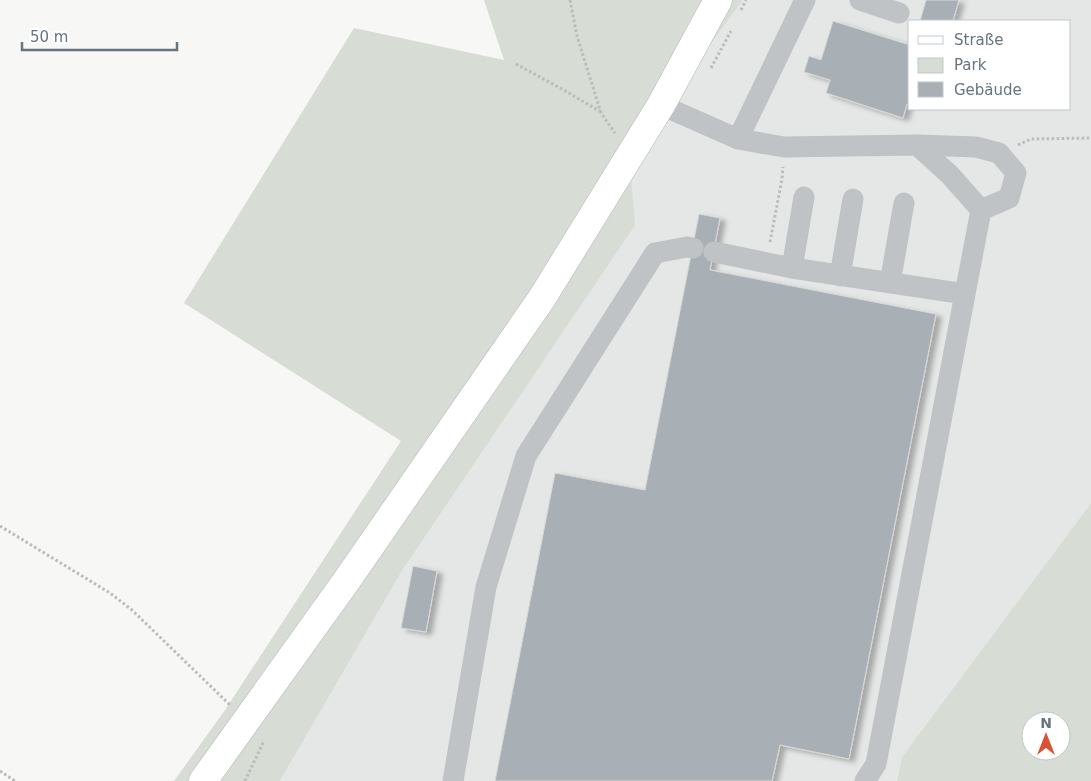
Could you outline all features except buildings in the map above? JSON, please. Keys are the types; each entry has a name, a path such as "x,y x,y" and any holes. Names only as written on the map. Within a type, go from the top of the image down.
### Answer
{"main road":[{"path":"203,781 398,506 542,298 661,105 718,0"}],"street":[{"path":"738,139 805,0"},
{"path":"860,0 899,12"},
{"path":"661,105 738,139 784,146 976,146 999,153 1016,173 1009,198 981,210"},
{"path":"917,146 950,176 981,210"},
{"path":"792,268 804,198"},
{"path":"840,276 853,198"},
{"path":"890,283 904,203"},
{"path":"865,781 876,764 981,210"},
{"path":"453,781 486,587 526,456 655,253 687,247 693,248"},
{"path":"714,252 792,268 965,294"}],"path":[{"path":"570,0 577,36 602,113 630,154"},
{"path":"516,64 602,113"},
{"path":"999,153 1031,139 1091,138"},
{"path":"766,263 782,178 784,146"},
{"path":"0,526 110,593 132,610 247,721"},
{"path":"0,771 15,781"}],"shaded area":[{"path":"743,0 1091,0 1091,503 902,757 897,781 280,781 403,569 629,155"}],"green space":[{"path":"484,0 743,0 629,155 635,225 403,569 280,781 174,781 225,710 401,441 184,303 354,28 504,60"},
{"path":"1091,503 1091,781 897,781 902,757"}]}
